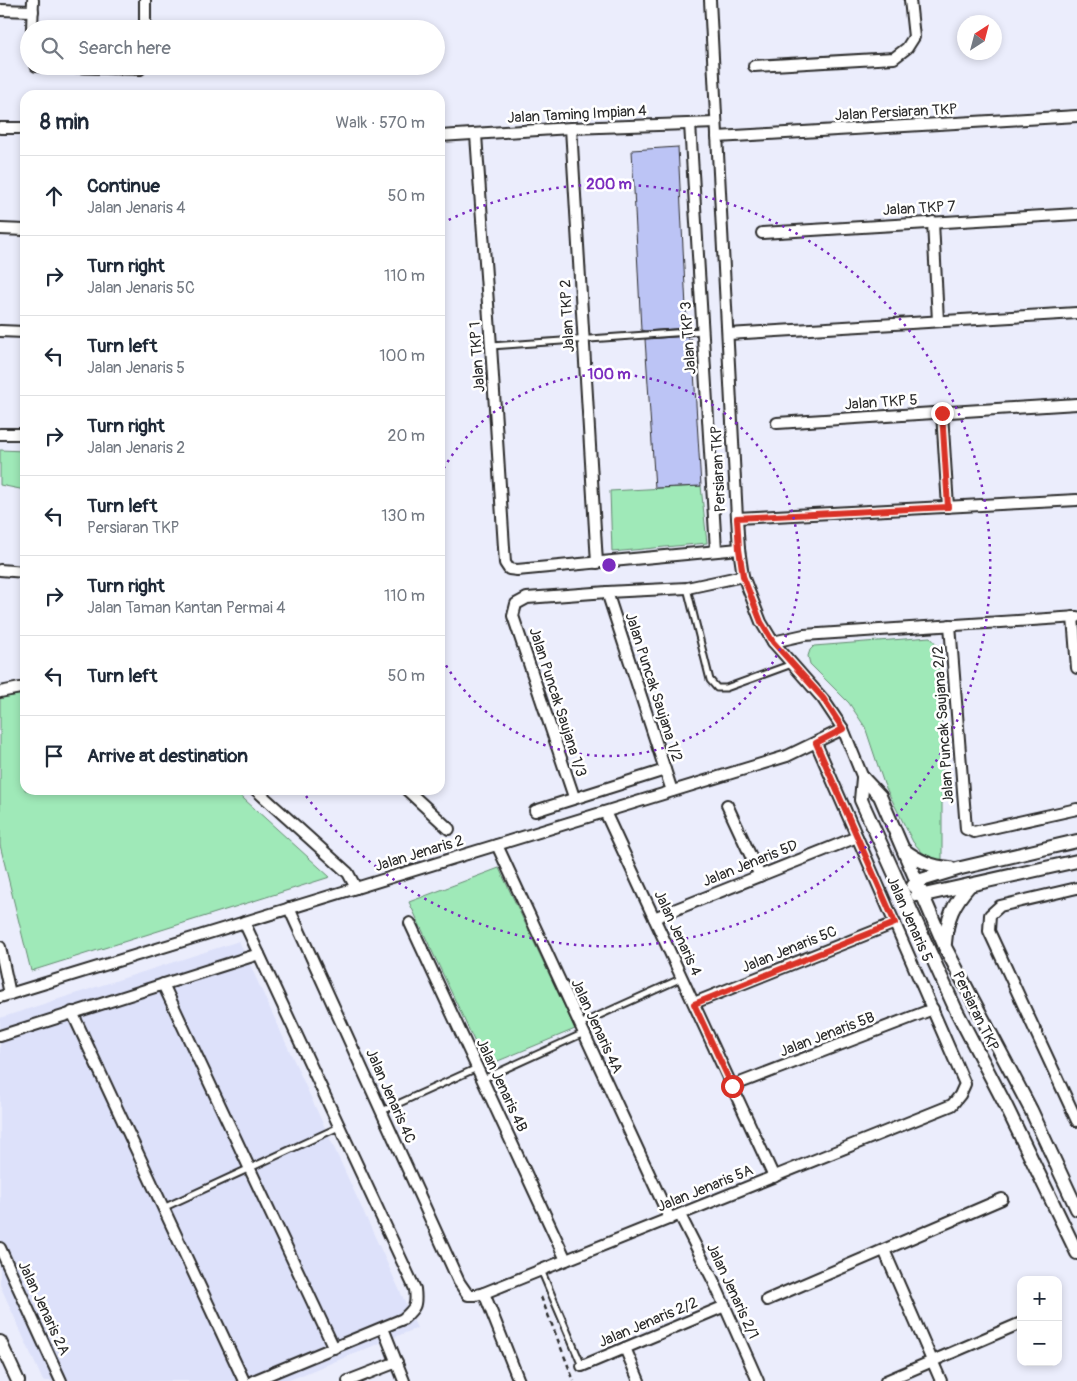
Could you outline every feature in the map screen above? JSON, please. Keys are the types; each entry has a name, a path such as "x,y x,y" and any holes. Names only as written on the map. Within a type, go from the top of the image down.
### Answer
{"street":[{"path":"32,20 33,0"},
{"path":"145,0 145,20"},
{"name":"Persiaran TKP","path":"710,0 737,518 743,576 761,622 773,642 823,698 843,729 863,778 880,796 945,947 1031,1110 1077,1209"},
{"path":"754,66 894,58 907,48 914,37 910,0"},
{"path":"0,10 33,11"},
{"name":"Jalan Persiaran TKP","path":"716,137 1077,116"},
{"name":"Jalan Taming Impian 4","path":"445,136 571,128 716,123"},
{"name":"Jalan TKP 3","path":"690,124 716,550"},
{"path":"0,128 20,128"},
{"name":"Jalan TKP 2","path":"571,128 597,562"},
{"name":"Jalan TKP 1","path":"476,135 505,563 509,569 517,570 597,562"},
{"name":"Jalan TKP 7","path":"762,233 1077,214"},
{"path":"933,222 938,321"},
{"path":"0,229 20,230"},
{"path":"728,334 1077,312"},
{"path":"0,331 20,332"},
{"name":"Jalan TKP 5","path":"776,423 1077,404"},
{"path":"942,413 948,507"},
{"path":"0,434 20,434"},
{"path":"737,518 1077,500"},
{"path":"597,562 739,549"},
{"path":"0,570 20,572"},
{"path":"607,592 687,588 743,576"},
{"name":"Jalan Puncak Saujana 1/3","path":"574,798 513,616 516,604 527,598 607,592"},
{"name":"Jalan Puncak Saujana 1/2","path":"607,592 672,791"},
{"path":"773,642 804,635 1075,617 1077,668"},
{"name":"Jalan Puncak Saujana 2/2","path":"950,625 966,829 974,832 1077,809"},
{"path":"0,692 20,688"},
{"name":"Jalan Jenaris 2","path":"5,996 787,756 843,729"},
{"name":"Jalan Jenaris 5","path":"816,743 965,1084 960,1095 952,1105"},
{"path":"535,811 665,770"},
{"name":"Persiaran TKP","path":"863,778 861,800 956,1010 1009,1112 1077,1253"},
{"path":"262,795 348,873 356,888"},
{"path":"412,795 449,829"},
{"path":"727,805 760,876"},
{"name":"Jalan Jenaris 4","path":"605,812 774,1177"},
{"name":"Jalan Jenaris 5D","path":"654,918 857,836"},
{"path":"904,895 918,881 961,868 1077,841"},
{"name":"Jalan Jenaris 4A","path":"496,845 670,1219"},
{"path":"904,850 927,864 938,868 961,868"},
{"path":"904,895 924,895 1077,861"},
{"path":"945,947 947,924 954,906 970,885"},
{"path":"1077,888 1000,906 990,915 989,931 1077,1121"},
{"name":"Jalan Jenaris 4C","path":"289,908 459,1282 468,1295"},
{"path":"244,922 415,1289 416,1302 411,1312 404,1319 253,1381"},
{"name":"Jalan Jenaris 4B","path":"410,923 566,1260"},
{"name":"Jalan Jenaris 5C","path":"694,1004 895,923"},
{"path":"0,947 5,996"},
{"path":"0,1036 258,954"},
{"path":"163,984 334,1348"},
{"name":"Jalan Jenaris 5B","path":"732,1086 932,1009"},
{"path":"72,1012 244,1381"},
{"name":"Jalan Jenaris 5A","path":"468,1295 484,1293 952,1105"},
{"path":"767,1300 1002,1199"},
{"name":"Jalan Jenaris 2/1","path":"680,1215 714,1282 758,1381"},
{"name":"Jalan Jenaris 2A","path":"0,1248 61,1381"},
{"path":"884,1250 941,1381"},
{"path":"484,1293 519,1381"},
{"name":"Jalan Jenaris 2/2","path":"582,1366 725,1306"},
{"path":"886,1381 1017,1325"},
{"path":"384,1328 404,1381"},
{"path":"1,1347 18,1381"},
{"path":"625,1348 639,1381"},
{"path":"348,1381 397,1362"}],"lane":[{"path":"491,346 702,332"},
{"path":"687,588 710,680 717,688 726,688 792,664"},
{"path":"482,1079 682,978"},
{"path":"381,1111 477,1068"},
{"path":"163,1208 339,1127"},
{"path":"541,1270 582,1366"}],"path":[{"path":"541,1297 574,1381"}],"shaded area":[{"path":"239,941 417,1328 287,1381 43,1381 0,1285 0,1018"}],"green space":[{"path":"0,450 20,451 20,489 0,485"},
{"path":"701,486 707,543 612,552 610,491"},
{"path":"930,637 939,647 942,735 942,861 922,852 913,842 884,784 865,727 849,703 810,664 808,656 814,646"},
{"path":"20,695 20,795 240,795 330,877 31,971 0,845 0,698"},
{"path":"499,868 575,1029 486,1066 409,902"}],"building":[{"path":"678,147 687,328 645,331 641,330 632,150"},
{"path":"688,336 688,339 692,339 701,486 655,488 645,339"}],"route":[{"path":"732,1086 694,1004 895,923 816,743 843,729 823,698 773,642 761,622 743,576 737,518 948,507 942,413"}]}
